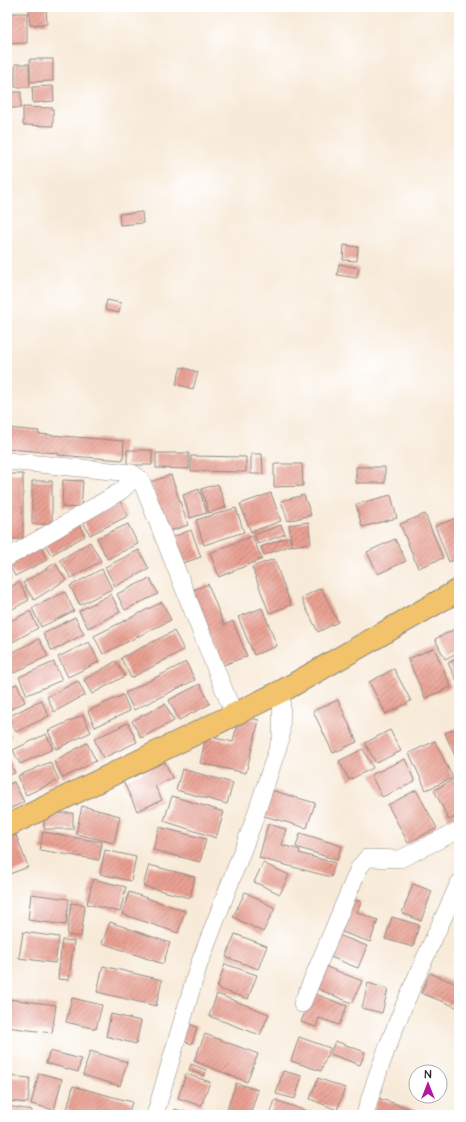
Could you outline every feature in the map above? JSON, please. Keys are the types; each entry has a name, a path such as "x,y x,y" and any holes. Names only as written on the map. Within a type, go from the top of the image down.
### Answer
{"main road":[{"path":"7,826 282,691 459,590"}],"street":[{"path":"7,461 132,473 141,480 234,715"},
{"path":"7,558 121,491 137,476"},
{"path":"155,1115 198,967 253,823 281,738 282,691"},
{"path":"302,1004 359,868 367,858 400,859 459,830"},
{"path":"365,1115 375,1078 397,1022 459,883"}],"building":[{"path":"29,7 46,7 47,24 30,25"},
{"path":"7,13 27,13 27,43 7,44"},
{"path":"30,59 53,59 53,81 30,82"},
{"path":"15,64 29,64 30,87 15,87"},
{"path":"7,65 10,65 11,85 7,85"},
{"path":"53,86 54,101 33,103 32,87"},
{"path":"7,92 21,92 21,108 7,108"},
{"path":"23,107 53,108 53,126 23,125"},
{"path":"142,212 143,223 120,225 119,214"},
{"path":"344,245 358,247 357,261 343,260"},
{"path":"339,264 359,268 357,278 337,275"},
{"path":"107,300 121,303 119,313 105,310"},
{"path":"181,367 198,372 193,389 176,384"},
{"path":"7,428 39,431 38,434 124,441 123,460 7,449"},
{"path":"127,450 152,450 152,465 127,465"},
{"path":"156,453 189,453 189,469 156,468"},
{"path":"251,454 262,454 263,474 251,474"},
{"path":"191,456 246,457 246,472 191,471"},
{"path":"274,464 302,464 303,486 274,487"},
{"path":"356,467 385,467 385,483 356,483"},
{"path":"7,474 23,474 23,539 7,539"},
{"path":"171,475 188,525 167,532 150,482"},
{"path":"63,480 83,481 81,508 62,507"},
{"path":"32,481 52,481 52,524 32,524"},
{"path":"218,484 226,507 209,513 201,489"},
{"path":"199,489 207,513 190,518 183,495"},
{"path":"271,493 281,521 251,532 240,504"},
{"path":"304,495 311,515 288,521 281,501"},
{"path":"391,495 397,518 362,527 356,504"},
{"path":"120,501 128,516 90,535 82,520"},
{"path":"236,508 244,532 204,545 196,520"},
{"path":"425,514 443,558 418,568 400,524"},
{"path":"459,517 459,558 449,562 435,526"},
{"path":"308,522 311,543 292,546 289,525"},
{"path":"78,523 85,536 51,555 44,543"},
{"path":"128,524 138,544 107,559 97,538"},
{"path":"281,525 285,534 258,544 254,535"},
{"path":"191,530 201,557 180,564 170,538"},
{"path":"252,536 262,559 219,577 210,553"},
{"path":"289,537 292,545 264,555 261,547"},
{"path":"395,539 406,561 378,574 367,552"},
{"path":"90,542 101,561 71,578 60,560"},
{"path":"40,546 47,560 15,576 8,563"},
{"path":"139,550 149,569 115,586 105,567"},
{"path":"274,559 291,605 269,613 252,567"},
{"path":"55,563 66,580 34,600 23,583"},
{"path":"102,569 112,589 80,605 70,586"},
{"path":"7,571 11,578 7,580"},
{"path":"150,578 158,594 125,610 117,594"},
{"path":"19,582 29,600 7,612 7,589"},
{"path":"208,584 224,625 233,621 247,656 221,666 191,591"},
{"path":"321,588 338,622 318,632 301,598"},
{"path":"65,592 74,611 41,627 32,608"},
{"path":"111,594 120,612 88,628 79,611"},
{"path":"162,602 171,620 103,654 94,636"},
{"path":"262,608 277,646 254,655 238,617"},
{"path":"30,611 38,628 7,645 7,623"},
{"path":"75,617 84,634 52,651 43,634"},
{"path":"459,627 459,652 445,659 435,639"},
{"path":"174,631 184,650 131,678 121,658"},
{"path":"39,639 48,656 14,673 7,659 7,655"},
{"path":"89,642 99,662 68,677 58,657"},
{"path":"434,648 451,687 425,698 408,659"},
{"path":"459,658 459,685 448,663"},
{"path":"116,661 125,676 92,694 84,680"},
{"path":"54,662 62,680 27,695 19,677"},
{"path":"186,662 195,680 134,710 125,693"},
{"path":"394,669 411,701 386,714 369,682"},
{"path":"78,681 85,695 54,712 47,697"},
{"path":"17,684 25,702 7,711 7,688"},
{"path":"200,684 210,704 179,720 169,700"},
{"path":"123,695 130,711 95,727 88,711"},
{"path":"41,700 49,716 16,732 8,717"},
{"path":"338,700 357,742 333,753 313,711"},
{"path":"165,704 174,721 141,738 132,721"},
{"path":"83,715 91,732 56,749 48,731"},
{"path":"239,716 259,720 246,773 200,763 206,736 233,742"},
{"path":"128,723 137,742 103,758 94,739"},
{"path":"459,727 459,763 458,763 445,733"},
{"path":"7,729 11,737 7,739"},
{"path":"390,730 401,751 376,763 365,743"},
{"path":"46,734 53,749 20,764 13,750"},
{"path":"435,741 453,778 426,790 409,753"},
{"path":"87,743 96,761 63,778 54,761"},
{"path":"363,749 373,768 349,780 339,761"},
{"path":"7,755 15,773 7,776"},
{"path":"405,759 415,782 382,797 371,775"},
{"path":"50,762 59,780 26,795 18,776"},
{"path":"165,762 172,778 155,786 162,800 137,811 123,781"},
{"path":"182,769 233,783 227,804 176,790"},
{"path":"455,779 459,786 459,815 449,820 434,790"},
{"path":"14,782 24,802 7,810 7,785"},
{"path":"271,790 315,803 307,828 264,816"},
{"path":"416,790 437,828 408,843 388,805"},
{"path":"172,796 224,812 216,838 164,821"},
{"path":"82,806 120,816 114,843 76,834"},
{"path":"44,813 73,813 73,829 44,829"},
{"path":"268,824 286,829 282,845 300,850 299,853 335,863 331,877 259,858"},
{"path":"159,827 206,839 200,862 153,850"},
{"path":"43,832 102,842 99,860 40,850"},
{"path":"300,833 342,846 337,860 296,847"},
{"path":"16,835 28,867 7,875 7,839"},
{"path":"105,850 136,857 131,881 100,874"},
{"path":"263,863 289,875 280,894 254,882"},
{"path":"149,865 195,877 190,898 143,886"},
{"path":"93,879 126,887 120,912 87,904"},
{"path":"413,884 432,891 421,921 402,913"},
{"path":"129,892 185,911 178,933 122,914"},
{"path":"245,892 275,908 263,932 233,917"},
{"path":"31,894 69,899 66,925 28,920"},
{"path":"349,897 361,902 357,912 378,920 370,942 336,930"},
{"path":"71,903 85,905 81,937 67,935"},
{"path":"392,917 419,925 413,947 385,939"},
{"path":"110,922 170,943 163,964 102,943"},
{"path":"23,932 59,937 55,963 19,958"},
{"path":"235,934 267,946 258,969 226,957"},
{"path":"336,934 367,946 358,968 328,956"},
{"path":"62,940 74,941 69,980 58,979"},
{"path":"225,964 257,975 248,999 217,988"},
{"path":"322,965 362,981 352,1003 313,987"},
{"path":"103,966 162,980 156,1006 97,992"},
{"path":"430,973 459,985 459,1008 421,993"},
{"path":"368,983 388,989 382,1013 362,1008"},
{"path":"313,993 347,1006 339,1025 319,1018 316,1027 301,1022"},
{"path":"217,994 269,1014 260,1035 209,1016"},
{"path":"72,998 102,1005 96,1029 66,1022"},
{"path":"8,999 56,1005 52,1033 7,1027"},
{"path":"111,1014 141,1021 136,1044 106,1036"},
{"path":"186,1023 197,1027 192,1044 181,1040"},
{"path":"205,1034 258,1054 247,1082 194,1061"},
{"path":"299,1037 330,1048 321,1071 291,1061"},
{"path":"335,1041 365,1052 360,1065 330,1054"},
{"path":"50,1051 81,1059 78,1072 46,1063"},
{"path":"90,1051 127,1062 120,1086 83,1075"},
{"path":"191,1064 206,1070 204,1076 189,1070"},
{"path":"283,1071 302,1076 295,1099 276,1094"},
{"path":"39,1073 62,1079 54,1110 31,1104"},
{"path":"186,1074 210,1082 201,1106 178,1098"},
{"path":"7,1076 30,1078 28,1103 7,1101"},
{"path":"318,1078 345,1088 337,1110 310,1099"},
{"path":"236,1083 258,1090 250,1115 234,1115 226,1113"},
{"path":"73,1086 132,1102 128,1115 85,1115 67,1110"},
{"path":"378,1098 429,1115 372,1115"},
{"path":"275,1100 318,1115 270,1115"},
{"path":"7,1106 32,1110 31,1115 7,1115"},
{"path":"175,1109 195,1115 174,1115"}]}
